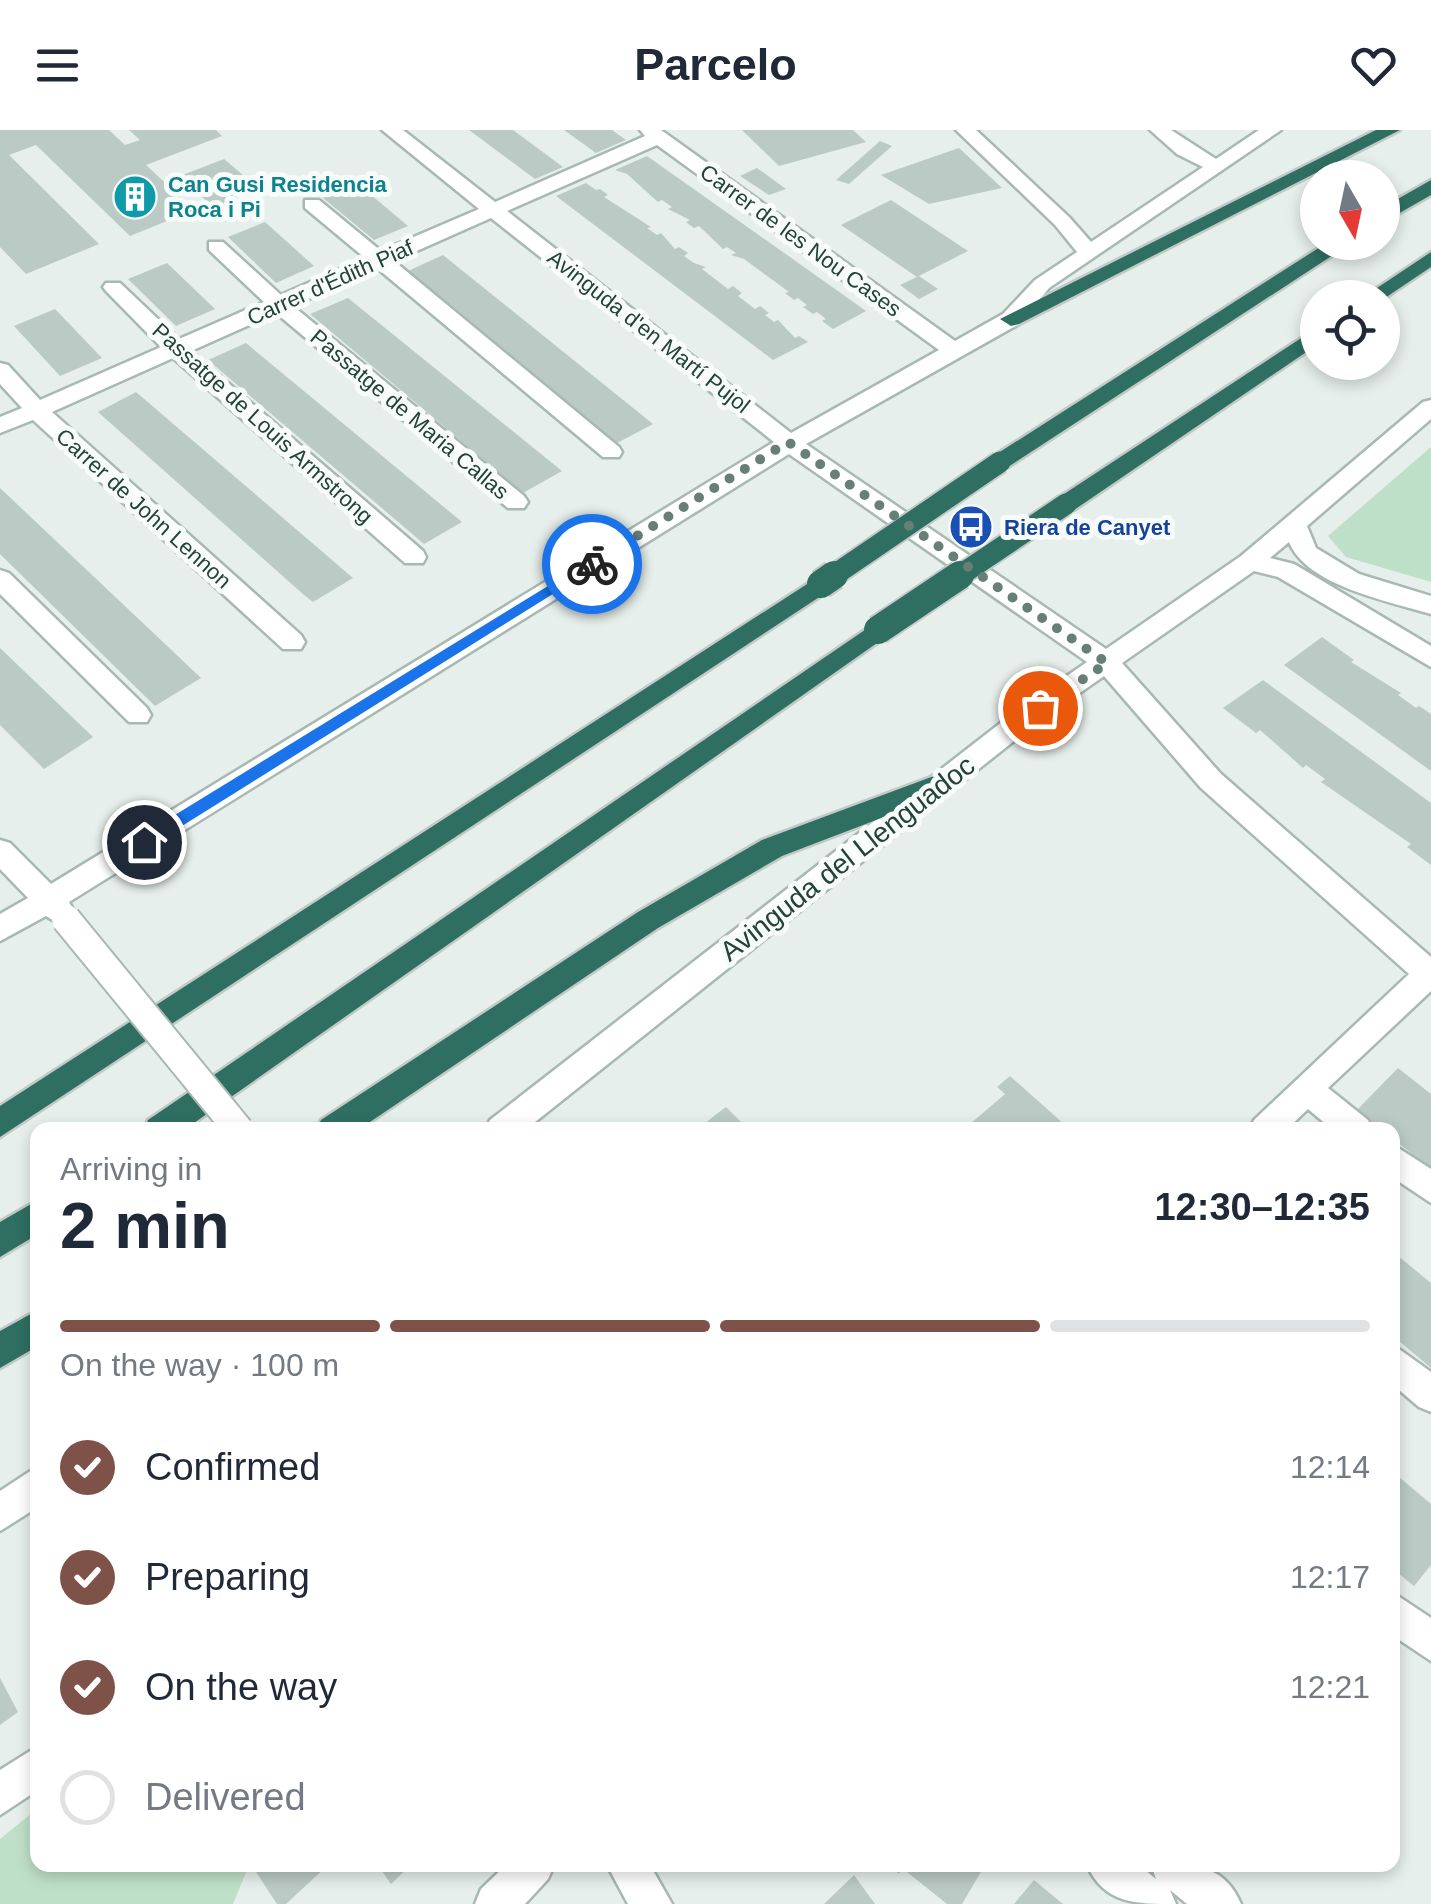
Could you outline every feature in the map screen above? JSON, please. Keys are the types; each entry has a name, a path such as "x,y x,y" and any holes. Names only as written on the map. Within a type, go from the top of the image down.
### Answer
{"highway":[{"path":"1011,319 1391,130"},
{"path":"1400,206 1431,186"},
{"path":"1399,280 1431,258"},
{"path":"0,1123 821,584 1000,462 1315,260"},
{"path":"171,1122 878,630 1300,346"},
{"path":"344,1122 648,920 772,848 942,784"},
{"path":"0,1241 30,1220"},
{"path":"0,1351 30,1331"}],"street":[{"name":"Avinguda d'en Martí Pujol","path":"391,130 788,442 1107,663"},
{"path":"965,130 1062,220 1088,252"},
{"path":"1159,130 1184,150 1217,167"},
{"path":"0,929 58,909 788,442 1011,319 1042,284 1272,130"},
{"name":"Carrer d'Édith Piaf","path":"0,426 494,210 654,134"},
{"name":"Carrer de les Nou Cases","path":"654,134 954,351"},
{"path":"312,204 611,452"},
{"name":"Passatge de Maria Callas","path":"216,246 278,304 516,502"},
{"name":"Passatge de Louis Armstrong","path":"113,287 176,350 414,558"},
{"name":"Carrer de John Lennon","path":"0,370 37,411 292,642"},
{"name":"Avinguda del Llenguadoc","path":"511,1122 1026,718 1250,562 1431,407"},
{"path":"1294,524 1306,553 1350,580 1431,606"},
{"path":"1250,562 1285,570 1431,658"},
{"path":"0,579 138,716"},
{"path":"1107,663 1210,781 1431,974 1273,1122"},
{"path":"0,851 58,909 232,1122"},
{"path":"1306,1090 1347,1122"},
{"path":"1400,1164 1431,1188"},
{"path":"1400,1368 1431,1395"},
{"path":"0,1513 30,1490"},
{"path":"1400,1617 1431,1642"},
{"path":"0,1795 30,1771"},
{"path":"496,1904 527,1872"},
{"path":"631,1872 651,1904"},
{"path":"1116,1872 1156,1904"},
{"path":"1180,1872 1220,1904"}],"green space":[{"path":"1431,447 1431,582 1346,557 1328,536"},
{"path":"30,1815 30,1872 246,1872 233,1904 0,1904 0,1839"}],"building":[{"name":"Can Gusi Residencia Roca i Pi","path":"0,130 109,130 125,145 140,140 129,130 216,130 222,136 146,165 194,210 130,236 36,145 9,155 99,244 26,274 0,247"},
{"path":"469,130 513,130 563,167 535,179"},
{"path":"564,130 612,130 626,140 596,153"},
{"path":"742,130 853,130 866,142 779,166"},
{"path":"880,141 892,146 849,184 836,180"},
{"path":"959,148 1002,188 929,204 881,175"},
{"path":"647,156 866,311 833,329 817,312 813,314 803,307 807,305 798,298 794,300 785,293 789,292 744,259 731,255 736,253 727,247 723,249 699,226 694,228 686,222 690,220 668,209 672,207 662,200 658,202 627,174 615,170"},
{"path":"224,159 256,186 214,208 180,176"},
{"path":"757,168 786,189 769,195 740,176"},
{"path":"586,183 600,189 608,195 604,197 651,227 647,228 657,235 661,233 675,249 679,247 688,253 684,256 706,267 702,269 728,289 733,286 742,293 738,296 755,309 760,306 769,313 765,315 774,322 778,320 795,338 799,336 808,342 773,360 556,196"},
{"path":"358,184 408,226 374,240 323,198"},
{"path":"891,200 968,251 917,277 841,225"},
{"path":"265,222 314,266 276,283 228,237"},
{"path":"443,255 653,424 617,443 408,271"},
{"path":"167,263 215,309 176,326 128,279"},
{"path":"919,276 938,289 919,299 900,285"},
{"path":"348,298 562,471 523,493 310,314"},
{"path":"55,309 102,358 60,376 14,326"},
{"path":"246,343 462,522 424,544 208,360"},
{"path":"136,392 353,578 313,602 304,595 98,412"},
{"path":"0,488 201,678 155,706 0,554"},
{"path":"1322,637 1416,708 1431,714 1431,771 1284,665"},
{"path":"0,648 93,737 44,769 0,725"},
{"path":"1263,680 1431,803 1431,865 1407,847 1411,844 1321,782 1325,779 1306,765 1303,768 1260,730 1256,733 1223,708"},
{"path":"1398,1068 1431,1094 1431,1169 1400,1144 1400,1122 1372,1122 1357,1110"},
{"path":"1010,1076 1062,1122 972,1122 1005,1094 997,1087"},
{"path":"726,1107 741,1122 707,1122"},
{"path":"1400,1258 1431,1283 1431,1368 1400,1342"},
{"path":"1400,1478 1431,1504 1431,1565 1414,1586 1400,1575"},
{"path":"0,1678 18,1712 0,1725"},
{"path":"256,1872 320,1872 286,1904 277,1904"},
{"path":"383,1872 404,1872 391,1884"},
{"path":"907,1872 981,1872 962,1904 947,1904"},
{"path":"854,1875 875,1904 824,1904"},
{"path":"1034,1880 1063,1904 1014,1904"}],"way so far":[{"path":"592,564 788,442 1107,663 1040,708"}],"place":[{"name":"Can Gusi Residencia Roca i Pi","path":"135,197"},
{"name":"Riera de Canyet","path":"971,527"}],"route":[{"path":"144,842 592,564"}]}
